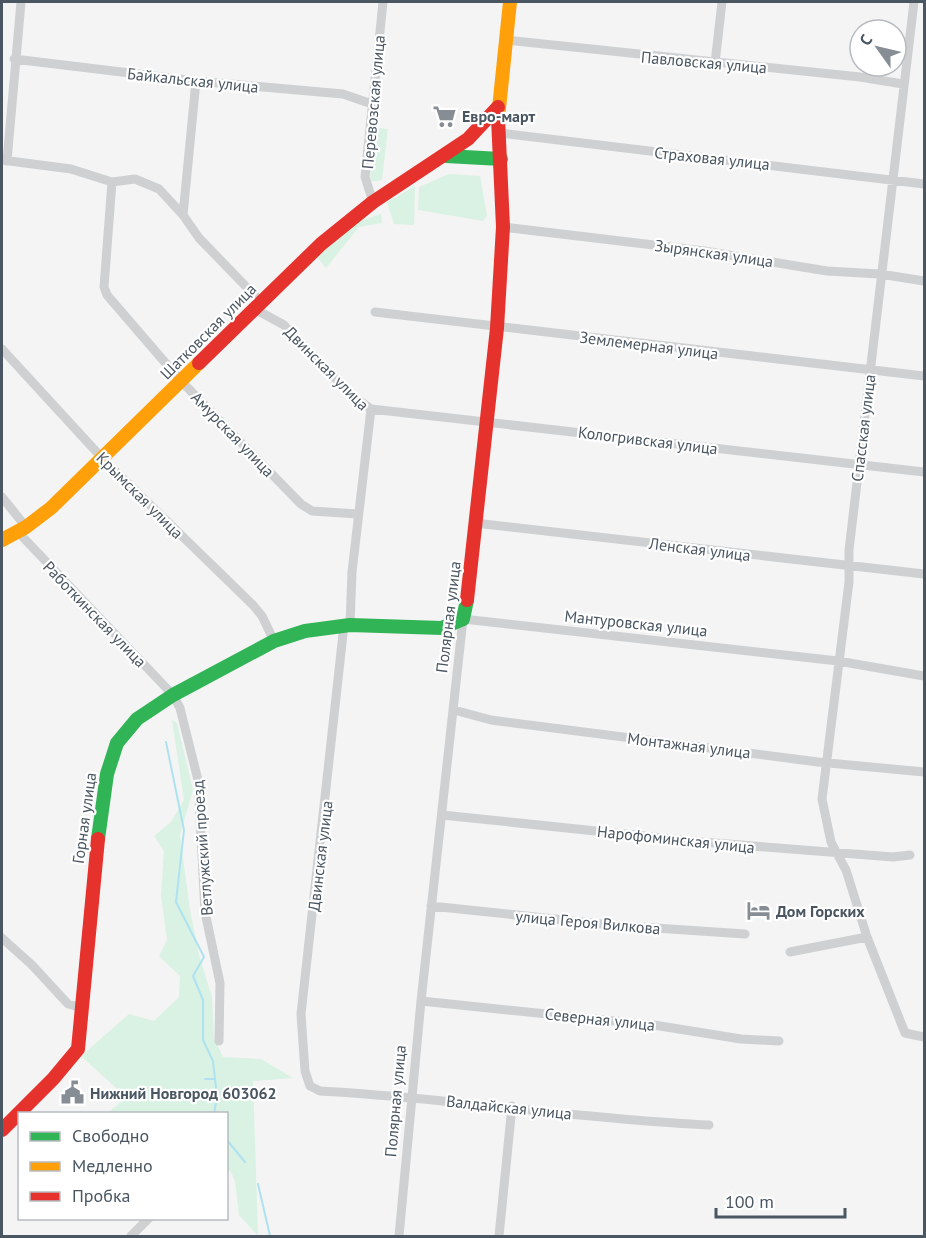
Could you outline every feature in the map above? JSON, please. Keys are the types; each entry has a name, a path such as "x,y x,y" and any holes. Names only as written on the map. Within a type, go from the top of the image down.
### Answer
{"main road":[{"name":"Полярная улица","path":"463,619 467,604 497,328 503,227 498,107 510,2"},
{"name":"Шатковская улица","path":"2,540 22,530 51,508 321,244 373,202 446,156 476,133 498,107"},
{"path":"446,156 501,159"},
{"name":"Мантуровская улица","path":"347,625 442,628 463,619"},
{"name":"Горная улица","path":"20,1112 73,1058 81,1037 93,874 111,755 136,719 173,695 274,641 305,631 347,625"},
{"name":"Горная улица","path":"2,1130 18,1114"}],"street":[{"path":"4,160 21,2"},
{"name":"Перевозская улица","path":"373,202 366,177 382,2"},
{"path":"715,63 722,2"},
{"name":"Спасская улица","path":"914,2 880,274 822,799 831,842 846,870 867,937 905,1033 924,1037"},
{"name":"Павловская улица","path":"506,40 860,77 903,84"},
{"name":"Байкальская улица","path":"14,59 196,81 343,94 372,104"},
{"path":"183,215 196,81"},
{"name":"Страховая улица","path":"500,133 924,184"},
{"name":"Двинская улица","path":"4,160 71,169 112,182 135,179 159,189 257,305 284,326 350,394 372,409 301,1014 305,1071 310,1086"},
{"name":"Амурская улица","path":"112,182 104,287 107,295 181,381 302,504 312,511 358,514"},
{"name":"Зырянская улица","path":"503,227 704,251 827,271 880,274 924,281"},
{"name":"Землемерная улица","path":"375,312 924,376"},
{"name":"Крымская улица","path":"2,349 103,459 253,605 269,628 274,641"},
{"name":"Кологривская улица","path":"372,409 924,472"},
{"name":"Работкинская улица","path":"2,497 22,530 173,695"},
{"name":"Ленская улица","path":"475,523 924,574"},
{"name":"Мантуровская улица","path":"463,619 838,661 924,676"},
{"name":"Полярная улица","path":"399,1236 421,1001 463,619"},
{"name":"Ветлужский проезд","path":"173,695 180,708 198,780 205,912 220,982 219,1041"},
{"name":"Монтажная улица","path":"454,710 491,720 825,762 924,772"},
{"name":"Нарофоминская улица","path":"442,815 702,842 893,857 910,855"},
{"name":"улица Героя Вилкова","path":"431,906 623,926 745,934"},
{"path":"789,952 867,937"},
{"path":"2,940 21,954 68,1004 83,1008"},
{"name":"Северная улица","path":"421,1001 654,1025 741,1039 779,1041"},
{"name":"Валдайская улица","path":"310,1086 320,1091 413,1096 512,1106 555,1113 709,1125"},
{"path":"499,1236 512,1106"},
{"path":"131,1236 147,1220"}],"green space":[{"path":"372,127 388,129 382,180 370,182"},
{"path":"449,174 480,176 487,216 483,221 418,210 419,187"},
{"path":"415,186 414,225 394,224 387,202"},
{"path":"381,214 382,223 359,227 326,268 317,257 355,223"},
{"path":"172,720 177,723 193,790 180,835 190,910 199,955 212,997 214,1038 223,1057 261,1059 293,1078 253,1081 258,1236 239,1215 235,1181 230,1170 228,1172 228,1112 109,1112 126,1097 81,1056 129,1014 154,1021 179,997 180,976 159,956 167,940 161,895 164,851 154,836 171,822 184,800"}],"waterway":[{"path":"166,742 184,830 176,902 204,957 193,976 203,1000 203,1040 213,1061 217,1096 214,1112"},
{"path":"205,1079 214,1079"},
{"path":"228,1141 245,1162"},
{"path":"258,1184 270,1236"}],"traffic: fast":[{"path":"446,156 501,159"},
{"path":"98,839 107,774 117,743 137,719 173,695 274,641 305,631 350,625 442,628 463,619 467,600"}],"traffic: slow":[{"path":"498,118 510,2"},
{"path":"2,540 26,527 51,508 199,363"}],"traffic: jam":[{"path":"199,363 321,244 373,202 468,139 498,107"},
{"path":"467,600 497,328 503,227 498,118"},
{"path":"20,1112 53,1079 78,1049 98,839"},
{"path":"2,1130 18,1114"}],"place":[{"name":"Евро-март","path":"444,116"},
{"name":"Дом Горских","path":"758,911"},
{"name":"Нижний Новгород 603062","path":"72,1093"}]}
